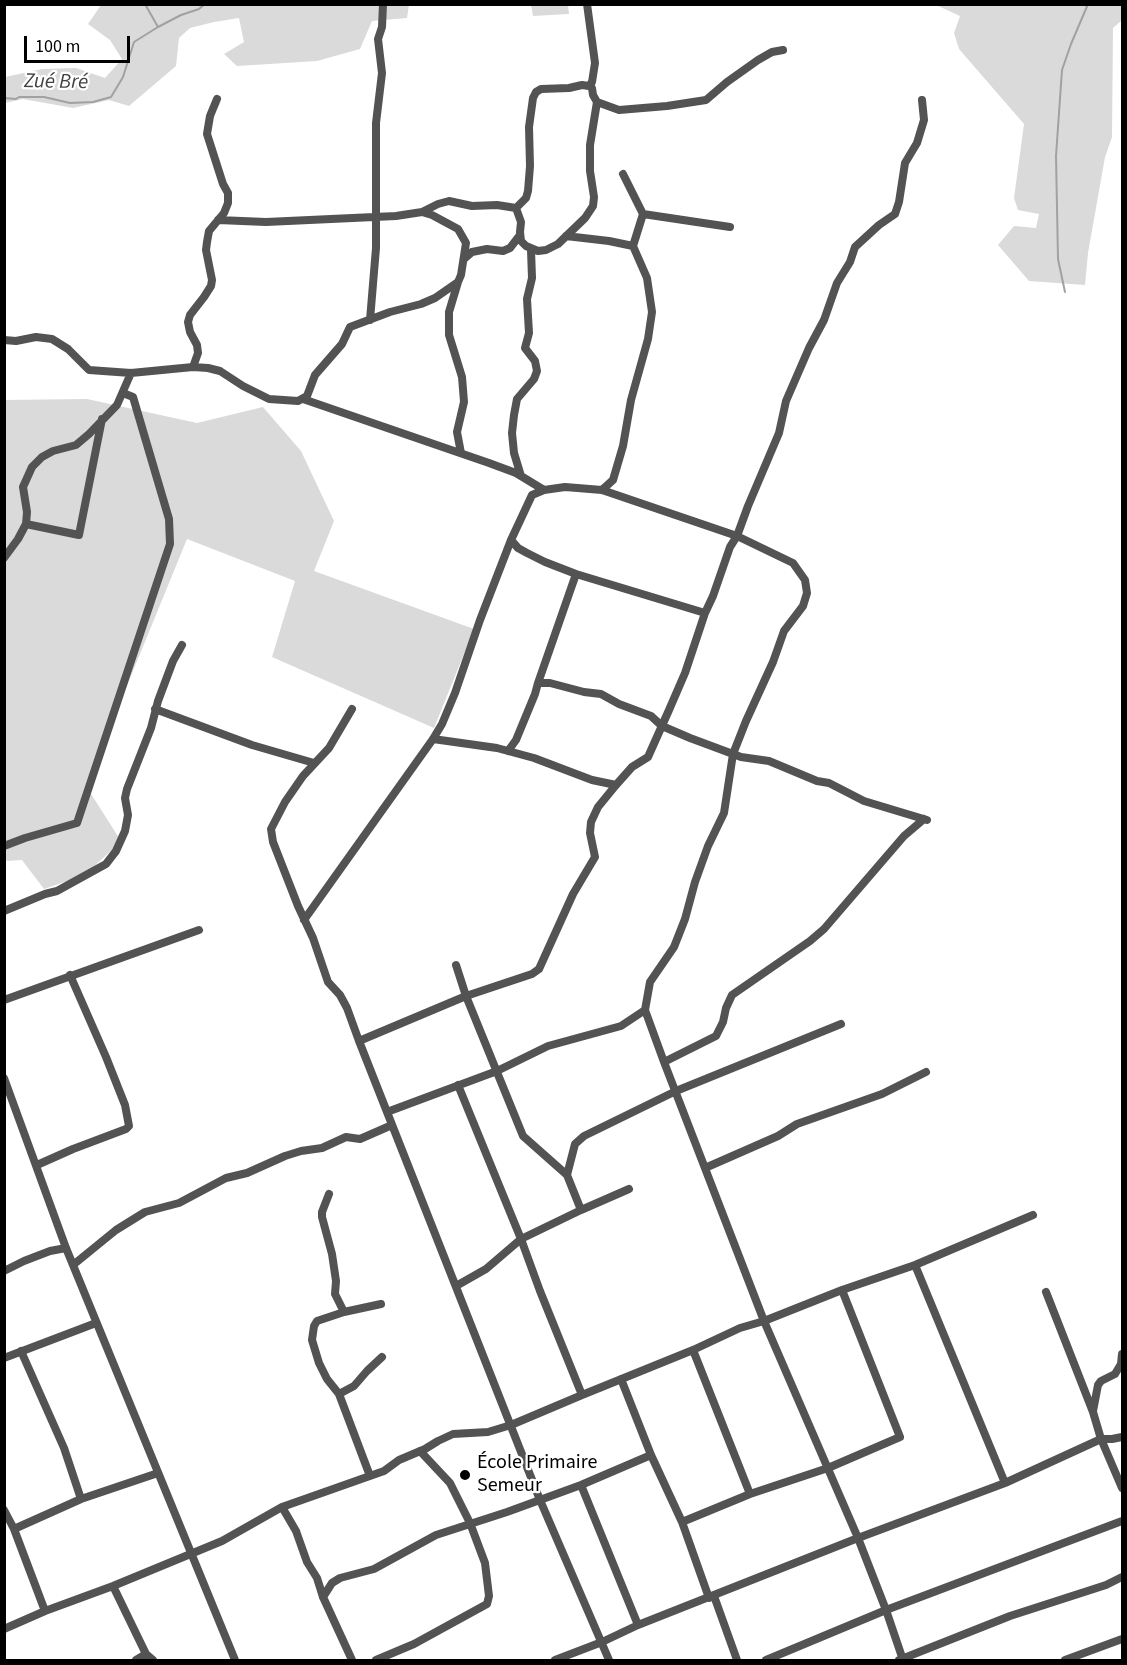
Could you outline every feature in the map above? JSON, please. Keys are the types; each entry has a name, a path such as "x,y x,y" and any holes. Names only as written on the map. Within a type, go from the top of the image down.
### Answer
{"street":[{"path":"370,320 376,248 376,123 382,73 378,39 382,27 383,4"},
{"path":"587,4 595,63 592,82 589,86"},
{"path":"597,102 619,110 706,100 758,60 772,52 783,50"},
{"path":"589,86 597,102 590,145 593,206 585,218 558,244 538,251 531,250 521,241 521,222 516,208 526,198 528,191 529,128 536,92 541,89 589,86"},
{"path":"193,367 198,353 188,322 190,315 211,286 212,280 206,250 209,231 224,213 228,203 228,193 207,135 210,116 217,99"},
{"path":"359,1041 465,996 532,974 539,969 573,894 595,857 590,833 591,822 598,807 633,767 648,757 662,726 685,673 730,547 737,536 779,433 786,401 824,320 837,283 850,262 855,247 895,214 905,163 917,143 924,120 922,100"},
{"path":"602,490 613,480 623,446 631,400 648,339 652,312 647,278 633,246 643,214 623,174"},
{"path":"218,220 266,222 376,217 422,212 449,201 472,206 497,205 516,208"},
{"path":"422,212 458,229 466,243 461,275 449,312 449,335 462,377 464,402 457,432 461,453"},
{"path":"643,214 729,227"},
{"path":"464,259 472,252 487,249 502,251 510,248 520,235"},
{"path":"566,236 633,246"},
{"path":"521,476 514,453 512,433 514,416 517,399 534,380 537,371 535,361 525,348 529,333 527,299 532,278 531,250"},
{"path":"4,340 52,339 68,349 89,370 131,373 193,367 220,371 269,399 298,401 307,396 315,375 342,344 350,327 390,312 422,304 458,282"},
{"path":"4,558 26,524 27,512 23,487 32,467 42,457 53,451 76,445 117,405 131,373"},
{"path":"4,846 77,823 170,544 169,519 133,397 123,393"},
{"path":"303,399 461,453 521,476 544,490"},
{"path":"26,524 79,535 102,418"},
{"path":"304,920 433,740 442,724 511,540 532,495 544,490 565,487 602,490 737,536 793,563 805,580 807,593 803,606 784,631 733,754 724,813 708,846 674,947 650,981 645,1010 764,1321 858,1538 886,1610 901,1660 1010,1616 1106,1585 1122,1577"},
{"path":"511,540 527,553 576,574 705,613"},
{"path":"508,751 516,740 535,694 576,574"},
{"path":"4,911 57,891 106,864 116,851 125,831 128,815 125,798 127,789 151,728 155,709 173,661 182,645"},
{"path":"538,683 550,682 584,692 601,694 619,704 651,716 662,726 741,758 769,761 817,782 829,783 864,801 926,819 904,836 824,929 732,995 717,1036 664,1062"},
{"path":"155,709 252,745 314,764"},
{"path":"352,709 329,748 303,776 285,802 271,829 273,842 313,938 328,982 340,995 347,1008 540,1500 609,1660"},
{"path":"433,740 497,748 534,758 592,780 616,785"},
{"path":"4,1000 199,930"},
{"path":"456,965 465,996 523,1136 567,1175 581,1210"},
{"path":"37,1165 126,1129 129,1125 125,1105 70,975"},
{"path":"387,1112 497,1071 548,1046 621,1026 645,1010"},
{"path":"567,1175 576,1144 584,1136 676,1091 841,1024"},
{"path":"705,1168 778,1136 797,1124 882,1094 926,1072"},
{"path":"4,1078 66,1248 235,1660"},
{"path":"458,1085 582,1395"},
{"path":"73,1265 116,1230 145,1212 179,1203 226,1178 247,1173 285,1156 322,1148 346,1137 360,1139 392,1125"},
{"path":"456,1286 486,1269 521,1239 629,1189"},
{"path":"329,1194 322,1217 332,1254 336,1281 335,1293 344,1311"},
{"path":"4,1629 222,1541 282,1507 384,1471 399,1460 453,1434 488,1432 511,1425 693,1350 740,1328 915,1265 1033,1215"},
{"path":"4,1271 50,1251 66,1248"},
{"path":"915,1265 1005,1483"},
{"path":"682,1522 750,1494 828,1468 900,1437 842,1290"},
{"path":"1046,1292 1122,1488"},
{"path":"370,1476 339,1394 327,1379 319,1363 312,1332 317,1321 344,1311 381,1304"},
{"path":"4,1358 96,1323"},
{"path":"693,1350 750,1494"},
{"path":"21,1351 64,1448 81,1499"},
{"path":"1093,1412 1098,1385 1115,1374 1121,1364 1122,1354"},
{"path":"339,1394 354,1386 382,1357"},
{"path":"621,1379 651,1455 682,1522 737,1660"},
{"path":"555,1660 858,1538 1005,1483 1101,1438 1122,1437"},
{"path":"376,1660 414,1644 487,1604 489,1596 485,1563 470,1523 450,1483 420,1451"},
{"path":"323,1597 332,1583 340,1578 374,1569 436,1534 499,1515 581,1485 651,1455"},
{"path":"14,1529 81,1499 158,1473"},
{"path":"581,1485 638,1625"},
{"path":"282,1507 296,1531 307,1562 318,1578 323,1597 352,1660"},
{"path":"4,1510 14,1529 45,1611"},
{"path":"766,1660 886,1610 1122,1521"},
{"path":"113,1586 146,1654 153,1660"},
{"path":"1065,1660 1122,1639"},
{"path":"136,1660 146,1654"}],"shaded area":[{"path":"101,5 409,5 407,18 372,21 360,49 317,61 237,66 224,54 244,42 239,18 190,28 179,38 176,66 129,106 109,100 73,108 23,99 5,103 5,77 42,69 76,68 105,78 122,59 110,40 88,24"},
{"path":"531,5 568,5 569,14 533,16"},
{"path":"936,5 1122,5 1122,20 1113,28 1112,137 1105,157 1088,253 1085,285 1029,281 998,245 1014,226 1036,228 1039,214 1018,210 1014,198 1024,124 959,49 954,33 960,16"},
{"path":"87,399 197,423 263,407 301,451 334,521 314,571 474,629 434,728 272,657 295,581 187,539 86,786 121,841 85,875 44,889 22,860 7,861 5,858 4,400"}],"waterway":[{"path":"145,4 158,27"},
{"name":"Zué Bré","path":"4,98 44,97 70,103 93,102 111,97 123,77 134,42 158,27 199,9 205,4"},
{"path":"1065,292 1058,259 1056,156 1062,70 1088,4"}],"place":[{"name":"École Primaire Semeur","path":"465,1475"}]}
